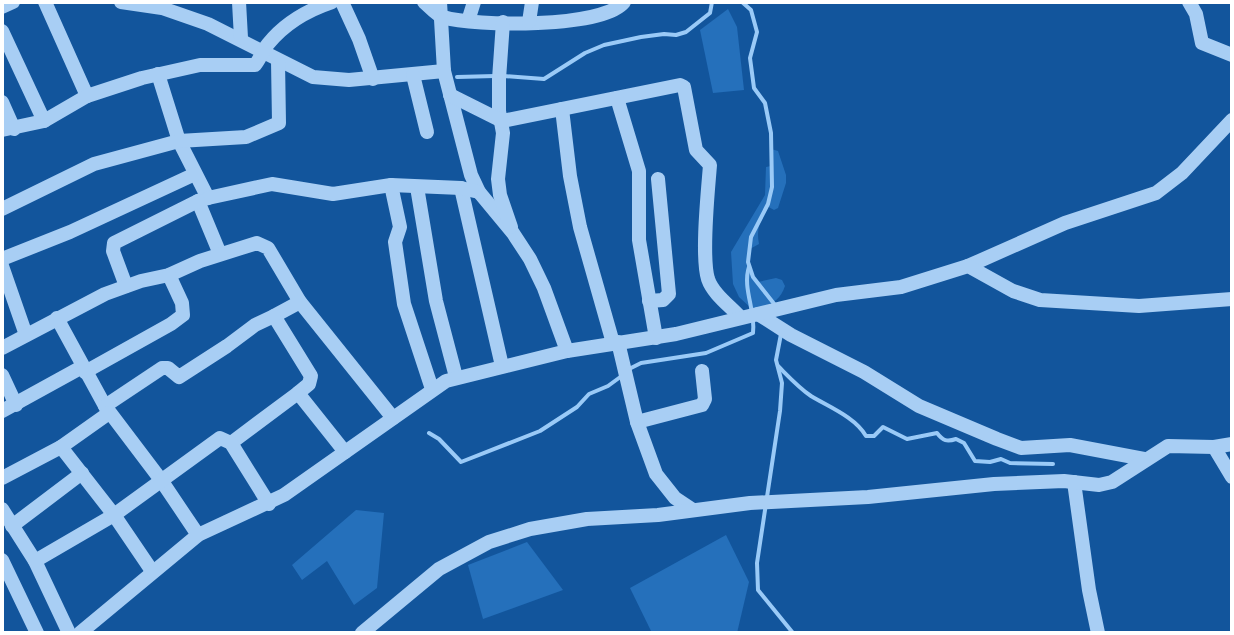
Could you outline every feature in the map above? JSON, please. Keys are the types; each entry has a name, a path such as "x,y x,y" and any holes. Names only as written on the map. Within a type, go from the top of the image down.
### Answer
{"street":[{"path":"2,7 13,2"},
{"path":"45,2 87,96"},
{"path":"121,2 162,8 208,24 313,77 373,79 444,71"},
{"path":"239,2 241,38"},
{"path":"2,102 8,130 44,121 87,96 158,74 200,65 255,65 263,52 306,7 332,2"},
{"path":"342,2 373,79"},
{"path":"424,2 468,21 556,23 616,10 624,2"},
{"path":"468,21 474,2"},
{"path":"529,22 532,2"},
{"path":"585,18 586,2"},
{"path":"1189,2 1196,14 1202,43 1232,55"},
{"path":"441,9 444,71 471,175 479,192 513,233 544,288 567,351"},
{"path":"503,22 499,79 503,133 498,179 513,233"},
{"path":"2,31 44,121"},
{"path":"2,209 94,164 179,141 246,137 279,123 278,61"},
{"path":"158,74 179,141 195,174 220,254"},
{"path":"413,75 427,132"},
{"path":"450,95 478,112 502,121 680,85 685,89 696,150 710,165 706,218 707,275 714,288 740,317"},
{"path":"617,98 639,171 639,240 656,338"},
{"path":"562,109 580,227 637,422 656,474 675,498 693,510"},
{"path":"80,633 198,535 269,504 432,389 456,377 567,351 656,338 836,295 901,287 968,266 1065,223 1156,193 1193,162 1232,120"},
{"path":"2,259 70,232 195,174"},
{"path":"649,301 663,300 669,294 658,179"},
{"path":"126,286 113,244 203,200 272,184 333,194 391,185 461,188 479,192"},
{"path":"391,185 400,227 395,242 404,304 432,389"},
{"path":"417,187 436,301 456,377"},
{"path":"461,188 502,366"},
{"path":"2,348 126,286 169,275 220,254 257,243 264,244 300,302 393,418"},
{"path":"2,266 26,335"},
{"path":"968,266 1013,291 1040,300 1139,306 1232,299"},
{"path":"2,375 9,408 171,324 183,315 182,303 169,275"},
{"path":"2,478 61,447 162,368 168,368 179,377 255,325 300,302"},
{"path":"758,314 919,406 997,439 1021,448 1070,445 1144,459"},
{"path":"231,443 311,381 311,376 274,316"},
{"path":"57,318 107,409 198,535"},
{"path":"637,422 702,405 705,399 702,371"},
{"path":"298,393 345,452"},
{"path":"35,561 114,515 213,442 224,438 231,443 269,504"},
{"path":"362,633 439,569 489,542 530,529 587,519 750,503 868,497 994,484 1074,482 1099,485 1112,482 1168,446 1214,447 1232,444"},
{"path":"61,447 114,515 152,571"},
{"path":"1214,447 1232,477"},
{"path":"12,526 82,473"},
{"path":"1074,482 1098,633"},
{"path":"2,509 35,561 69,633"},
{"path":"2,560 37,633"}],"shaded area":[{"path":"728,9 737,27 744,90 713,93 700,30"},
{"path":"771,149 778,151 786,183 778,208 774,210 767,206 759,225 759,244 748,250 748,259 758,282 776,278 782,280 785,286 773,302 752,309 739,297 733,284 731,252 765,195 766,167 771,166"},
{"path":"356,510 384,513 377,588 354,605 327,561 302,580 292,565"},
{"path":"726,535 749,582 737,633 652,633 630,588"},
{"path":"527,542 563,590 483,619 468,565"}],"waterway":[{"path":"503,76 544,79 585,53 604,45 686,32 710,13 712,2"},
{"path":"742,2 751,10 757,32 750,58 754,88 765,103 771,133 772,187 768,204 751,237 748,262 753,277 775,305"},
{"path":"457,77 495,76"},
{"path":"629,369 641,363 706,353 753,333 747,283 749,267"},
{"path":"781,334 776,360 782,383 780,411 757,563 758,590 793,633"},
{"path":"778,366 807,393 855,423 866,436 874,436 883,427 907,439 937,433 945,440 956,439 964,443 975,461 1001,459 1010,463 1053,464"},
{"path":"429,433 461,462 540,431 577,407 589,394 623,375"}]}
